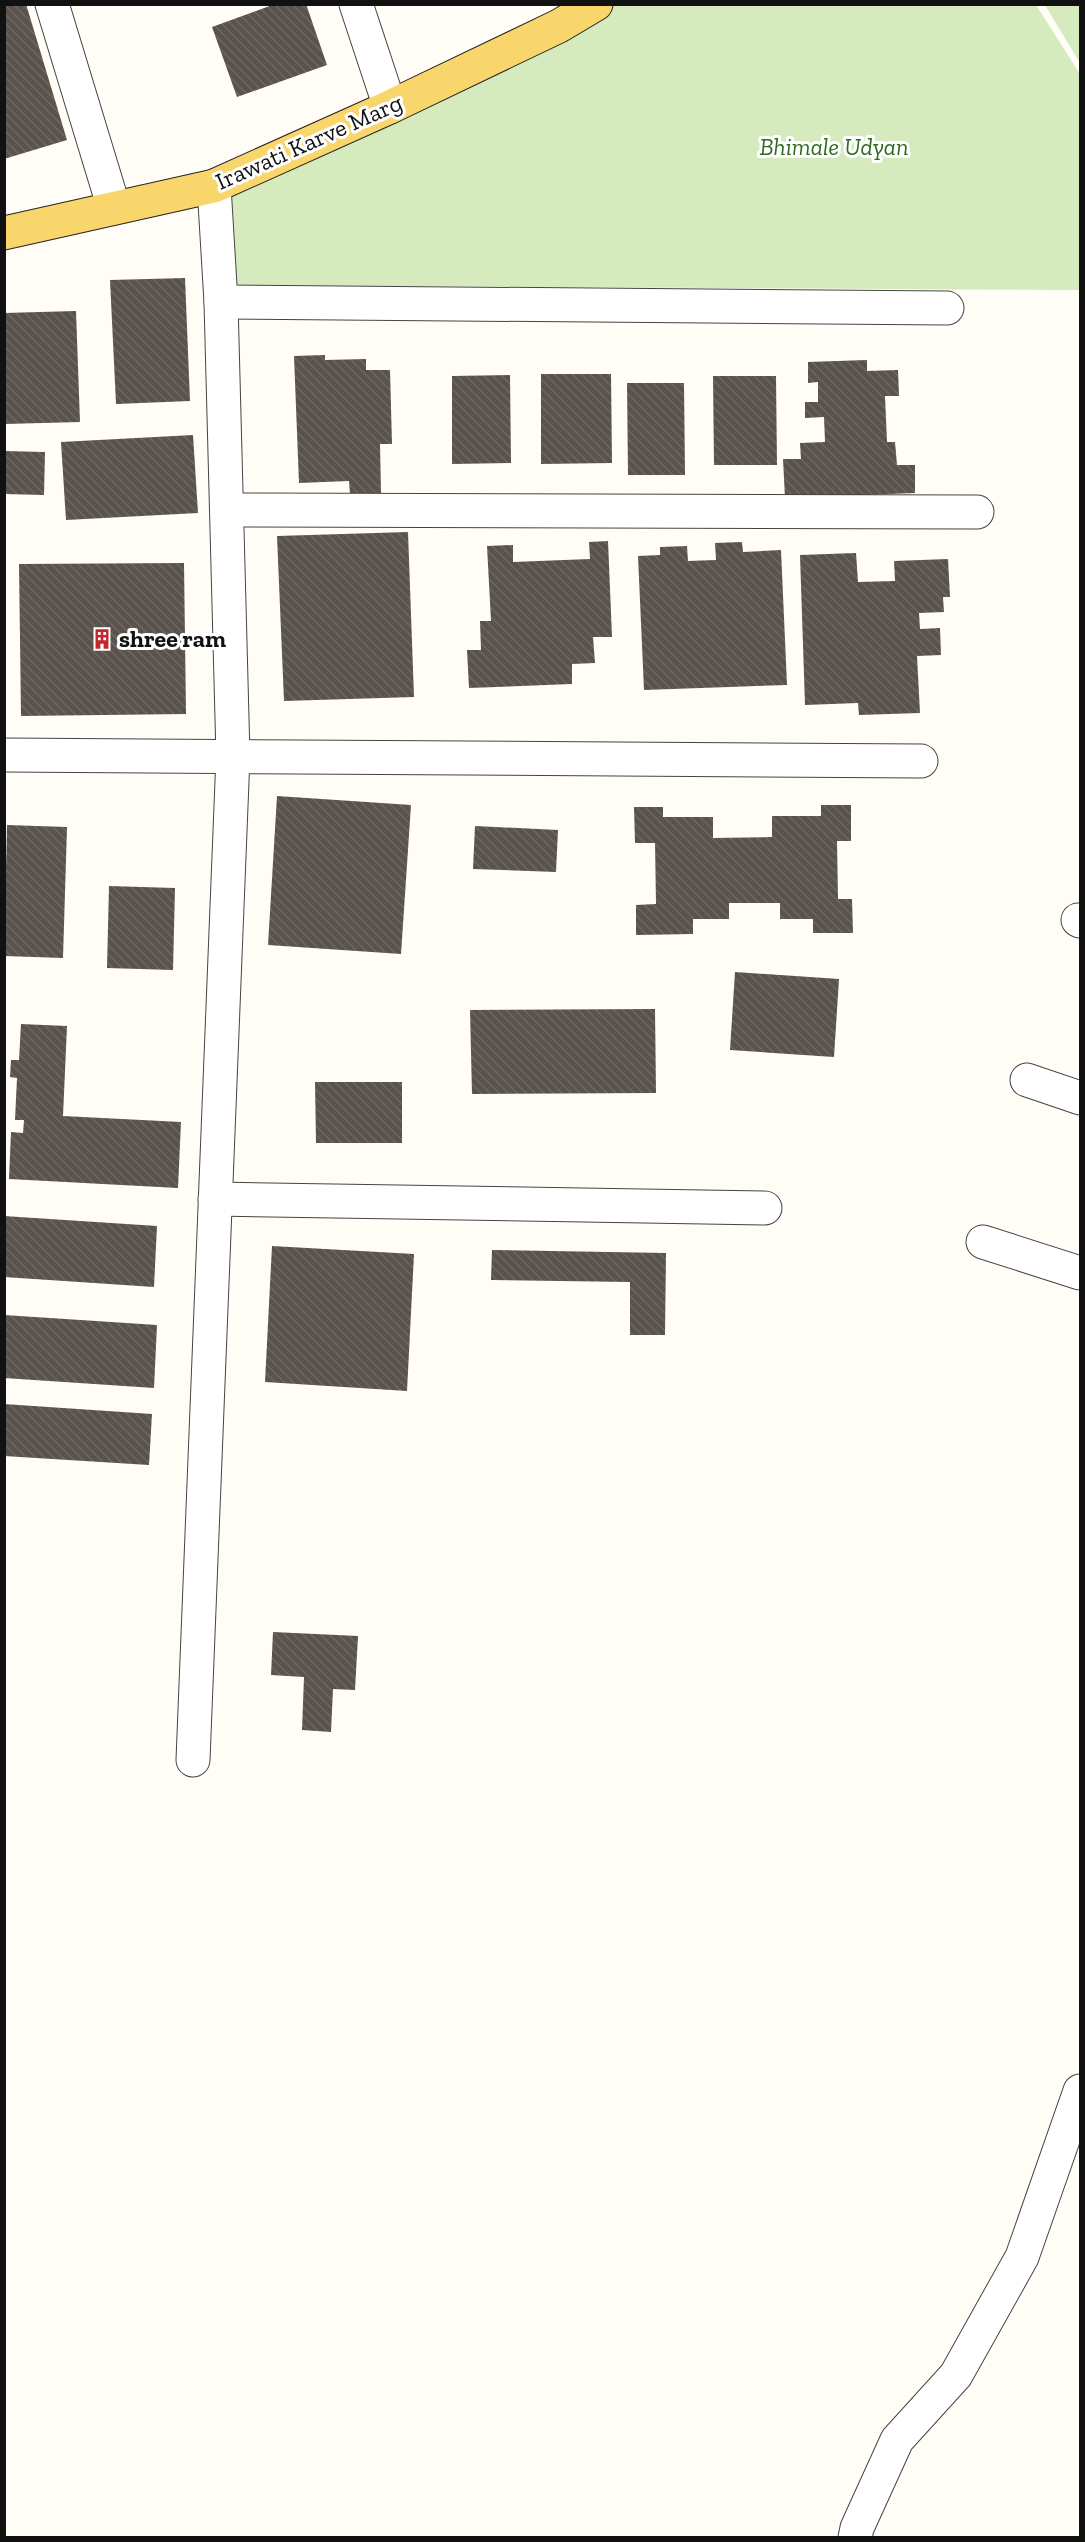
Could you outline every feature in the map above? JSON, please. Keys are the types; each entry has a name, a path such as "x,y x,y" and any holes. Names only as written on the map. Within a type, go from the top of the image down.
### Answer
{"main road":[{"name":"Irawati Karve Marg","path":"4,233 214,186 390,108 560,26 596,4"}],"street":[{"path":"52,4 114,208"},
{"path":"356,4 390,108"},
{"path":"193,1760 233,756 221,302 214,186"},
{"path":"221,302 947,308"},
{"path":"226,510 977,512"},
{"path":"4,755 921,761"},
{"path":"1027,1080 1080,1098"},
{"path":"215,1198 765,1208"},
{"path":"983,1242 1080,1273"},
{"path":"855,2538 857,2528 897,2440 956,2375 1022,2257 1080,2091"}],"green space":[{"name":"Bhimale Udyan","path":"584,5 1036,5 1080,74 1080,290 220,285 215,197"},
{"path":"1045,5 1080,5 1080,63"}],"building":[{"path":"4,4 26,4 67,140 4,159"},
{"path":"275,4 306,4 327,65 237,97 212,27"},
{"path":"185,278 190,401 116,404 110,280"},
{"path":"76,311 80,422 5,424 4,313"},
{"path":"325,355 325,360 366,359 366,370 390,370 392,444 380,444 381,493 350,494 349,481 299,483 294,356"},
{"path":"867,360 867,371 898,370 899,396 885,396 887,442 895,442 897,465 915,465 915,493 785,498 783,459 801,459 800,443 825,442 824,417 805,418 805,402 818,402 818,382 808,383 808,362"},
{"path":"541,374 611,374 612,463 541,464"},
{"path":"510,375 511,463 452,464 452,376"},
{"path":"713,376 776,376 777,465 714,465"},
{"path":"627,383 684,383 685,475 628,475"},
{"path":"193,435 198,513 66,520 61,442"},
{"path":"4,451 45,452 44,495 4,494"},
{"path":"408,532 414,697 284,701 277,536"},
{"path":"608,541 612,637 593,637 595,663 572,664 572,684 469,688 467,650 481,650 480,621 491,621 487,546 513,545 513,562 590,559 589,542"},
{"path":"742,542 743,552 781,550 787,685 644,690 638,556 660,555 660,547 687,546 688,561 716,560 715,543"},
{"path":"856,553 858,582 895,581 894,561 948,559 950,597 943,597 944,612 919,613 920,629 940,628 941,655 917,656 920,713 859,715 858,703 805,705 800,555"},
{"name":"shree ram","path":"184,563 186,714 21,716 19,564"},
{"path":"277,796 411,805 401,954 268,945"},
{"path":"821,805 851,805 851,841 837,841 838,899 852,899 853,933 813,933 813,919 780,919 780,903 729,903 729,919 693,919 693,934 636,935 636,905 656,904 655,843 635,843 634,807 663,807 663,817 713,817 713,838 772,837 772,816 821,816"},
{"path":"7,825 67,827 63,958 4,956"},
{"path":"475,826 558,830 556,872 473,869"},
{"path":"109,886 175,888 173,970 107,968"},
{"path":"735,972 839,979 834,1057 730,1050"},
{"path":"655,1009 656,1093 472,1094 470,1010"},
{"path":"21,1024 67,1026 63,1116 181,1122 178,1188 9,1179 11,1132 23,1133 24,1120 15,1120 17,1078 10,1077 11,1060 19,1060"},
{"path":"315,1082 402,1082 402,1143 316,1143"},
{"path":"4,1216 157,1226 154,1287 4,1277"},
{"path":"272,1246 414,1254 407,1391 265,1382"},
{"path":"492,1250 666,1253 665,1335 630,1335 630,1282 491,1280"},
{"path":"4,1315 157,1325 154,1388 4,1378"},
{"path":"4,1404 152,1414 149,1465 4,1456"},
{"path":"273,1632 358,1636 355,1690 333,1689 331,1732 302,1730 304,1677 271,1675"}],"place":[{"name":"shree ram","path":"102,639"}]}
